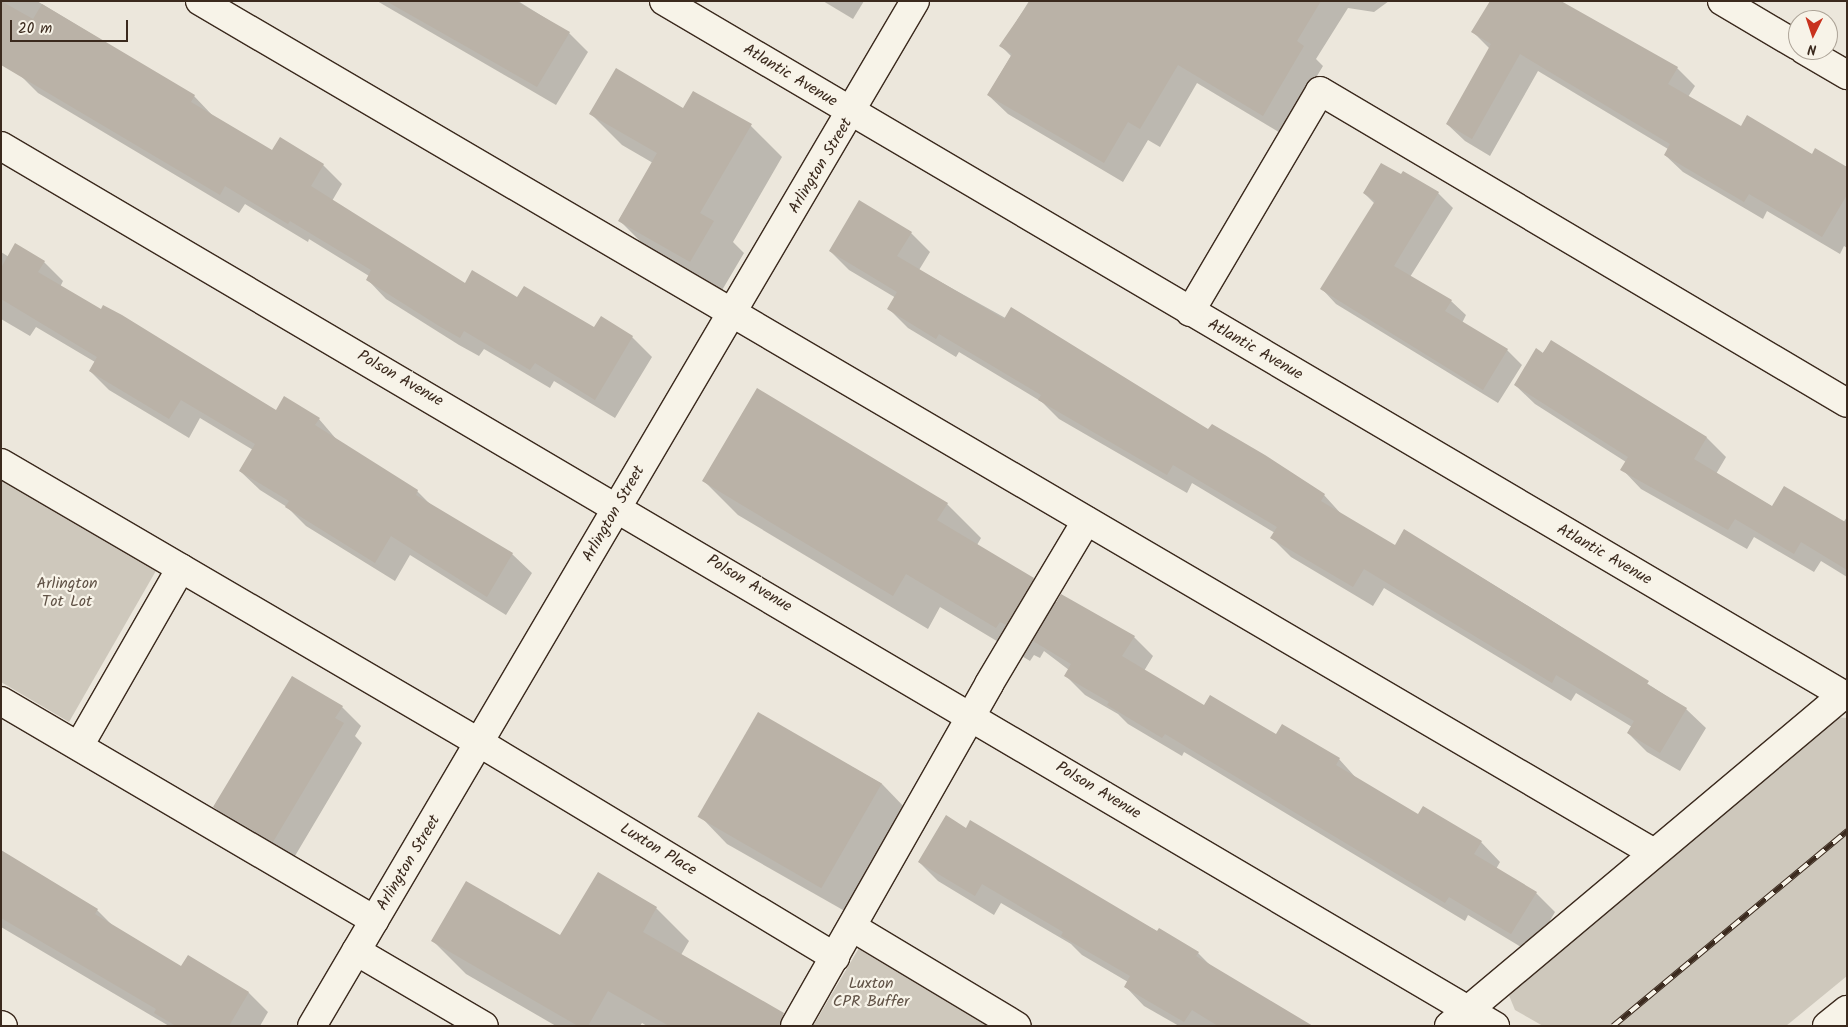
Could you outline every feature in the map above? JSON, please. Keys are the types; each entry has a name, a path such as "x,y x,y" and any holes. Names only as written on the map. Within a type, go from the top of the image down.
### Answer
{"street":[{"path":"200,1 1654,853"},
{"name":"Atlantic Avenue","path":"664,1 1845,696"},
{"name":"Arlington Street","path":"312,1026 852,113 915,1"},
{"path":"1722,1 1788,40"},
{"path":"1821,60 1847,75"},
{"path":"1190,312 1320,91 1847,403"},
{"name":"Polson Avenue","path":"1,146 618,506 972,717 1458,1018 1496,1026"},
{"name":"Luxton Place","path":"1,463 480,743 835,957"},
{"path":"795,1026 1086,521"},
{"path":"79,746 180,568"},
{"path":"1458,1018 1845,696"},
{"path":"1,701 374,920"},
{"path":"852,927 1017,1026"},
{"path":"356,951 484,1026"},
{"path":"1827,1026 1847,1010"}],"green space":[{"name":"Arlington Tot Lot","path":"1,478 157,569 69,722 1,682"},
{"path":"1834,717 1847,718 1847,976 1786,1026 1543,1026 1515,1010 1508,993"},
{"name":"Luxton CPR Buffer","path":"859,949 988,1026 813,1026"}],"building":[{"path":"1,1 33,19 42,4 195,95 191,102 272,150 280,137 324,164 311,186 465,283 472,270 517,297 524,286 594,327 601,316 633,336 595,400 535,363 530,370 464,331 460,338 366,280 371,270 290,221 288,224 225,186 220,195 1,65"},
{"path":"386,1 516,1 570,32 537,87"},
{"path":"1030,1 1321,1 1297,41 1304,46 1263,116 1178,65 1140,129 1128,122 1104,163 987,95 1012,54 999,46"},
{"path":"1490,1 1561,1 1678,67 1668,84 1741,126 1747,115 1812,154 1815,148 1847,167 1847,195 1822,237 1749,194 1744,202 1664,155 1670,144 1520,54 1472,139 1446,124 1491,44 1471,32"},
{"path":"616,68 683,108 693,91 752,124 700,213 714,221 690,262 618,221 657,153 589,114"},
{"path":"1381,163 1401,174 1403,171 1439,192 1394,266 1452,300 1445,311 1508,349 1483,390 1320,289 1375,201 1363,193"},
{"path":"859,200 912,232 897,256 1004,319 1011,307 1208,429 1212,424 1265,455 1325,494 1321,501 1395,545 1404,529 1649,681 1647,684 1687,708 1660,753 1627,733 1634,721 1556,675 1552,683 1364,569 1353,587 1270,538 1277,527 1173,465 1167,475 1038,400 1041,395 939,334 936,339 887,309 897,292 829,251"},
{"path":"15,243 45,261 38,272 101,309 103,305 122,315 276,410 284,396 320,418 315,425 418,490 416,495 513,553 487,597 391,536 375,563 285,507 289,501 239,471 255,444 181,400 169,419 89,371 97,357 1,299 1,268"},
{"path":"1551,340 1707,437 1694,459 1772,506 1784,486 1847,523 1847,570 1801,542 1794,554 1735,519 1728,530 1620,470 1628,457 1514,385 1536,348 1543,353"},
{"path":"757,388 948,503 937,520 1034,578 1006,625 1000,622 996,628 906,574 893,596 702,481"},
{"path":"1061,594 1135,636 1122,656 1204,705 1210,695 1276,734 1282,724 1340,758 1336,765 1418,814 1423,806 1482,841 1474,854 1537,892 1511,934 1449,897 1445,903 1165,734 1162,738 1107,705 1109,702 1064,676 1071,664 1033,641"},
{"path":"292,676 343,706 335,718 344,723 273,842 213,807"},
{"path":"758,712 882,784 821,888 698,817"},
{"path":"946,815 966,828 970,820 1157,931 1159,928 1199,952 1196,956 1313,1026 1218,1026 1192,1010 1184,1022 1124,987 1130,976 1061,936 1063,932 982,884 975,896 918,862"},
{"path":"1,850 98,909 95,914 181,966 188,955 249,992 229,1026 176,1026 154,1013 156,1009 1,918"},
{"path":"598,872 657,907 643,932 784,1013 779,1026 669,1026 608,991 588,1026 578,1026 431,941 466,881 560,935"}],"railway":[{"path":"1613,1026 1847,831"}]}
